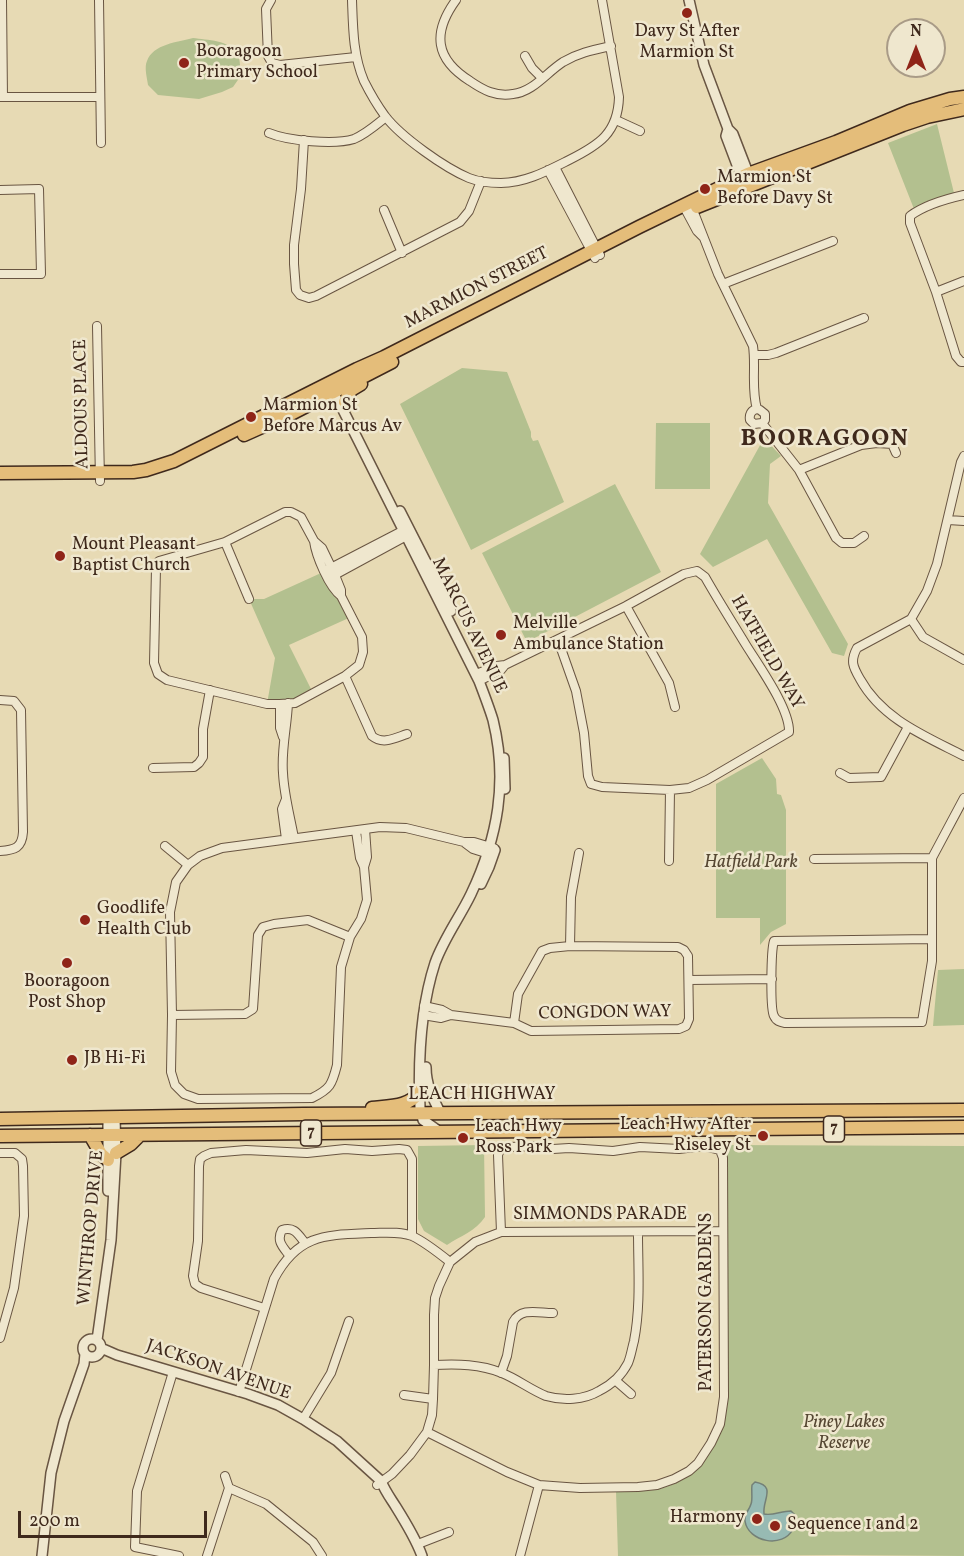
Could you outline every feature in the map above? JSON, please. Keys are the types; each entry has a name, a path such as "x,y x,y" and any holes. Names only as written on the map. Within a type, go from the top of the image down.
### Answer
{"main road":[{"name":"MARMION STREET","path":"333,386 394,352 688,207 910,111 964,97"},
{"name":"MARMION STREET","path":"747,181 930,116 964,109"},
{"name":"MARMION STREET","path":"0,481 100,476 146,470 174,460 333,386 394,361 596,253"},
{"path":"345,402 351,390 394,361"},
{"name":"MARMION STREET","path":"0,473 100,476"},
{"path":"303,1114 325,1109 399,1105 415,1099 420,1091"},
{"name":"LEACH HIGHWAY","path":"0,1119 303,1114 964,1110"},
{"path":"705,1112 705,1130"},
{"path":"589,1113 601,1119 662,1120 665,1124 660,1129"},
{"name":"LEACH HIGHWAY","path":"0,1136 964,1127"},
{"path":"90,1135 101,1154 112,1156 131,1144 140,1135"}],"street":[{"path":"2,0 1,97 100,97"},
{"path":"99,0 101,143"},
{"path":"271,0 266,9 268,56 272,63 280,65 356,57"},
{"path":"351,0 356,57 367,87 386,117 410,140 462,174 481,181 500,183 519,181 552,168 596,146 616,120 619,97 602,0"},
{"path":"456,0 445,18 440,37 441,48 446,60 456,73 482,89 500,95 523,92 562,63 577,55 611,46"},
{"path":"689,0 704,65 728,129 726,136 747,181"},
{"path":"525,56 542,78"},
{"path":"269,133 304,140 348,140 362,135 386,117"},
{"path":"616,120 640,130"},
{"path":"304,140 294,264 296,290 300,295 309,298 460,222 469,211 481,181"},
{"path":"552,168 596,253"},
{"path":"0,190 39,189 41,274 0,274"},
{"path":"964,195 948,198 910,216 910,223 936,292 956,356 964,362"},
{"path":"688,207 702,229 703,237 723,284 753,346 754,399 757,409 765,414 765,420 762,423"},
{"path":"384,210 402,253"},
{"path":"723,284 833,241"},
{"path":"936,292 964,281"},
{"path":"754,355 776,353 864,318"},
{"name":"ALDOUS PLACE","path":"97,326 100,476"},
{"name":"MARCUS AVENUE","path":"333,386 345,402 407,532"},
{"name":"MARCUS AVENUE","path":"333,386 343,410 480,676 493,719 498,752 500,796 491,851 436,960 429,984 420,1091 421,1115"},
{"path":"757,409 750,414 750,420 754,424 762,423"},
{"path":"762,423 799,470 836,538 842,543 854,543 864,536"},
{"path":"799,470 861,445 891,441 896,453"},
{"path":"964,456 937,564 927,591 910,619 857,648 853,656 853,666 867,691 884,710 908,727 964,756"},
{"path":"285,512 301,517 314,541 315,552 341,590 341,596 362,637 363,652 359,665 345,676 294,703 284,704 267,704 168,680 158,674 154,663 156,568 159,561 225,542 285,512"},
{"path":"948,520 964,521"},
{"path":"330,573 407,532"},
{"path":"225,542 249,599"},
{"name":"HATFIELD WAY","path":"480,676 626,606 684,574 697,571 705,577 771,686 789,725 789,732 707,780 689,788 670,790 602,787 591,784 576,691 558,640"},
{"path":"626,606 669,683 675,707"},
{"path":"910,619 923,637 964,660"},
{"path":"345,676 372,736 384,741 407,734"},
{"path":"153,768 194,767 199,763 203,757 203,729 210,690"},
{"path":"0,700 14,701 21,710 23,832 19,846 12,850 0,851"},
{"path":"284,704 280,728 283,739 283,771 289,808 290,838"},
{"path":"840,773 849,778 881,777 908,727"},
{"path":"669,861 670,790"},
{"path":"932,939 774,941 773,1014 777,1021 785,1023 922,1022 932,961 932,939 932,858 964,798"},
{"path":"356,831 360,858 364,867 367,900 361,919 350,937 341,967 336,1065 333,1081 326,1091 312,1098 198,1100 184,1094 175,1085 171,1072 170,912 176,882 188,865 200,856 222,848 380,827 406,828 464,842 473,849 491,851"},
{"path":"364,867 367,857 365,829"},
{"path":"165,846 188,865"},
{"path":"570,946 571,897 579,853"},
{"path":"814,859 932,858"},
{"path":"172,1015 245,1014 253,1009 258,935 263,927 308,920 350,937"},
{"name":"CONGDON WAY","path":"426,1011 442,1010 451,1015 514,1023 531,1031 679,1029 686,1026 689,1019 688,956 678,947 570,946 549,948 542,951 518,994 514,1023"},
{"path":"689,980 772,979"},
{"name":"MARCUS AVENUE","path":"426,1011 427,1080 431,1095 441,1114"},
{"path":"421,1115 423,1120 440,1132"},
{"name":"WINTHROP DRIVE","path":"47,1556 56,1477 69,1422 94,1349 94,1327 108,1220 112,1118"},
{"name":"PATERSON GARDENS","path":"427,1432 507,1472 539,1485 615,1488 657,1485 689,1471 698,1463 720,1424 724,1397 723,1158 720,1150 703,1146 679,1149 640,1147 613,1151 553,1149 542,1146 507,1147 500,1150 498,1155 501,1232"},
{"path":"264,1308 201,1288 195,1284 193,1276 198,1241 199,1166 200,1159 204,1156 219,1152 246,1150 307,1153 345,1149 407,1150 412,1159 412,1236"},
{"path":"0,1153 19,1155 23,1166 24,1216 14,1288 0,1338"},
{"path":"289,1256 279,1242 282,1230 292,1229 298,1233 305,1244"},
{"name":"SIMMONDS PARADE","path":"379,1483 410,1455 427,1432 432,1415 434,1315 438,1286 450,1262 475,1242 501,1232 722,1231"},
{"path":"434,1365 481,1366 501,1373 546,1396 560,1399 575,1399 593,1395 609,1386 628,1363 638,1320 638,1232"},
{"path":"239,1392 274,1279 281,1265 305,1244 333,1234 397,1233 412,1236 450,1262"},
{"path":"501,1373 516,1317 528,1311 553,1313"},
{"path":"303,1419 331,1373 349,1321"},
{"name":"WINTHROP DRIVE","path":"42,1556 51,1473 63,1421 84,1364 94,1349"},
{"name":"JACKSON AVENUE","path":"94,1349 239,1392 271,1403 303,1419 336,1441 363,1466 364,1471 379,1483 402,1516 422,1556"},
{"path":"172,1372 137,1491 135,1547 179,1556"},
{"path":"615,1380 632,1394"},
{"path":"404,1395 433,1399"},
{"path":"207,1556 230,1488 225,1476"},
{"path":"520,1556 539,1485"},
{"path":"230,1488 266,1504 313,1542 322,1556"},
{"path":"418,1544 449,1532"}],"green space":[{"path":"193,38 224,43 234,49 239,59 240,77 233,87 199,99 158,95 148,85 146,66 150,55 160,47"},
{"path":"937,124 954,193 914,209 888,143"},
{"path":"462,368 507,372 531,437 533,441 538,440 564,502 471,550 400,404"},
{"path":"656,423 710,423 710,489 655,489"},
{"path":"764,438 781,456 770,464 768,503 848,644 844,656 832,653 767,539 713,567 700,554"},
{"path":"615,484 661,572 527,642 482,553"},
{"path":"332,568 351,617 289,645 313,693 295,703 267,704 275,658 249,599 264,599"},
{"name":"Hatfield Park","path":"762,758 776,779 777,794 781,795 786,810 786,924 771,932 760,945 760,918 716,918 716,784"},
{"path":"964,969 964,1025 933,1026 938,970"},
{"path":"484,1145 485,1217 472,1230 447,1245 424,1231 418,1219 418,1146"},
{"name":"Piney Lakes Reserve","path":"725,1145 964,1146 964,1556 618,1556 616,1491 659,1489 687,1477 707,1457 725,1418 728,1403"}],"water":[{"path":"755,1482 762,1484 767,1490 764,1514 791,1511 795,1515 793,1529 782,1539 774,1541 759,1538 748,1528 745,1516 751,1504 752,1485"}],"place":[{"name":"Davy St After Marmion St","path":"687,13"},
{"name":"Booragoon Primary School","path":"184,63"},
{"name":"Marmion St Before Davy St","path":"705,189"},
{"name":"Marmion St Before Marcus Av","path":"251,417"},
{"name":"Mount Pleasant Baptist Church","path":"60,556"},
{"name":"Melville Ambulance Station","path":"501,635"},
{"name":"Goodlife Health Club","path":"85,920"},
{"name":"Booragoon Post Shop","path":"67,963"},
{"name":"JB Hi-Fi","path":"72,1060"},
{"name":"Leach Hwy After Riseley St","path":"763,1136"},
{"name":"Leach Hwy Ross Park","path":"463,1138"},
{"name":"Harmony","path":"757,1519"},
{"name":"Sequence 1 and 2","path":"775,1526"}],"district":[{"name":"BOORAGOON","path":"825,441"}]}
